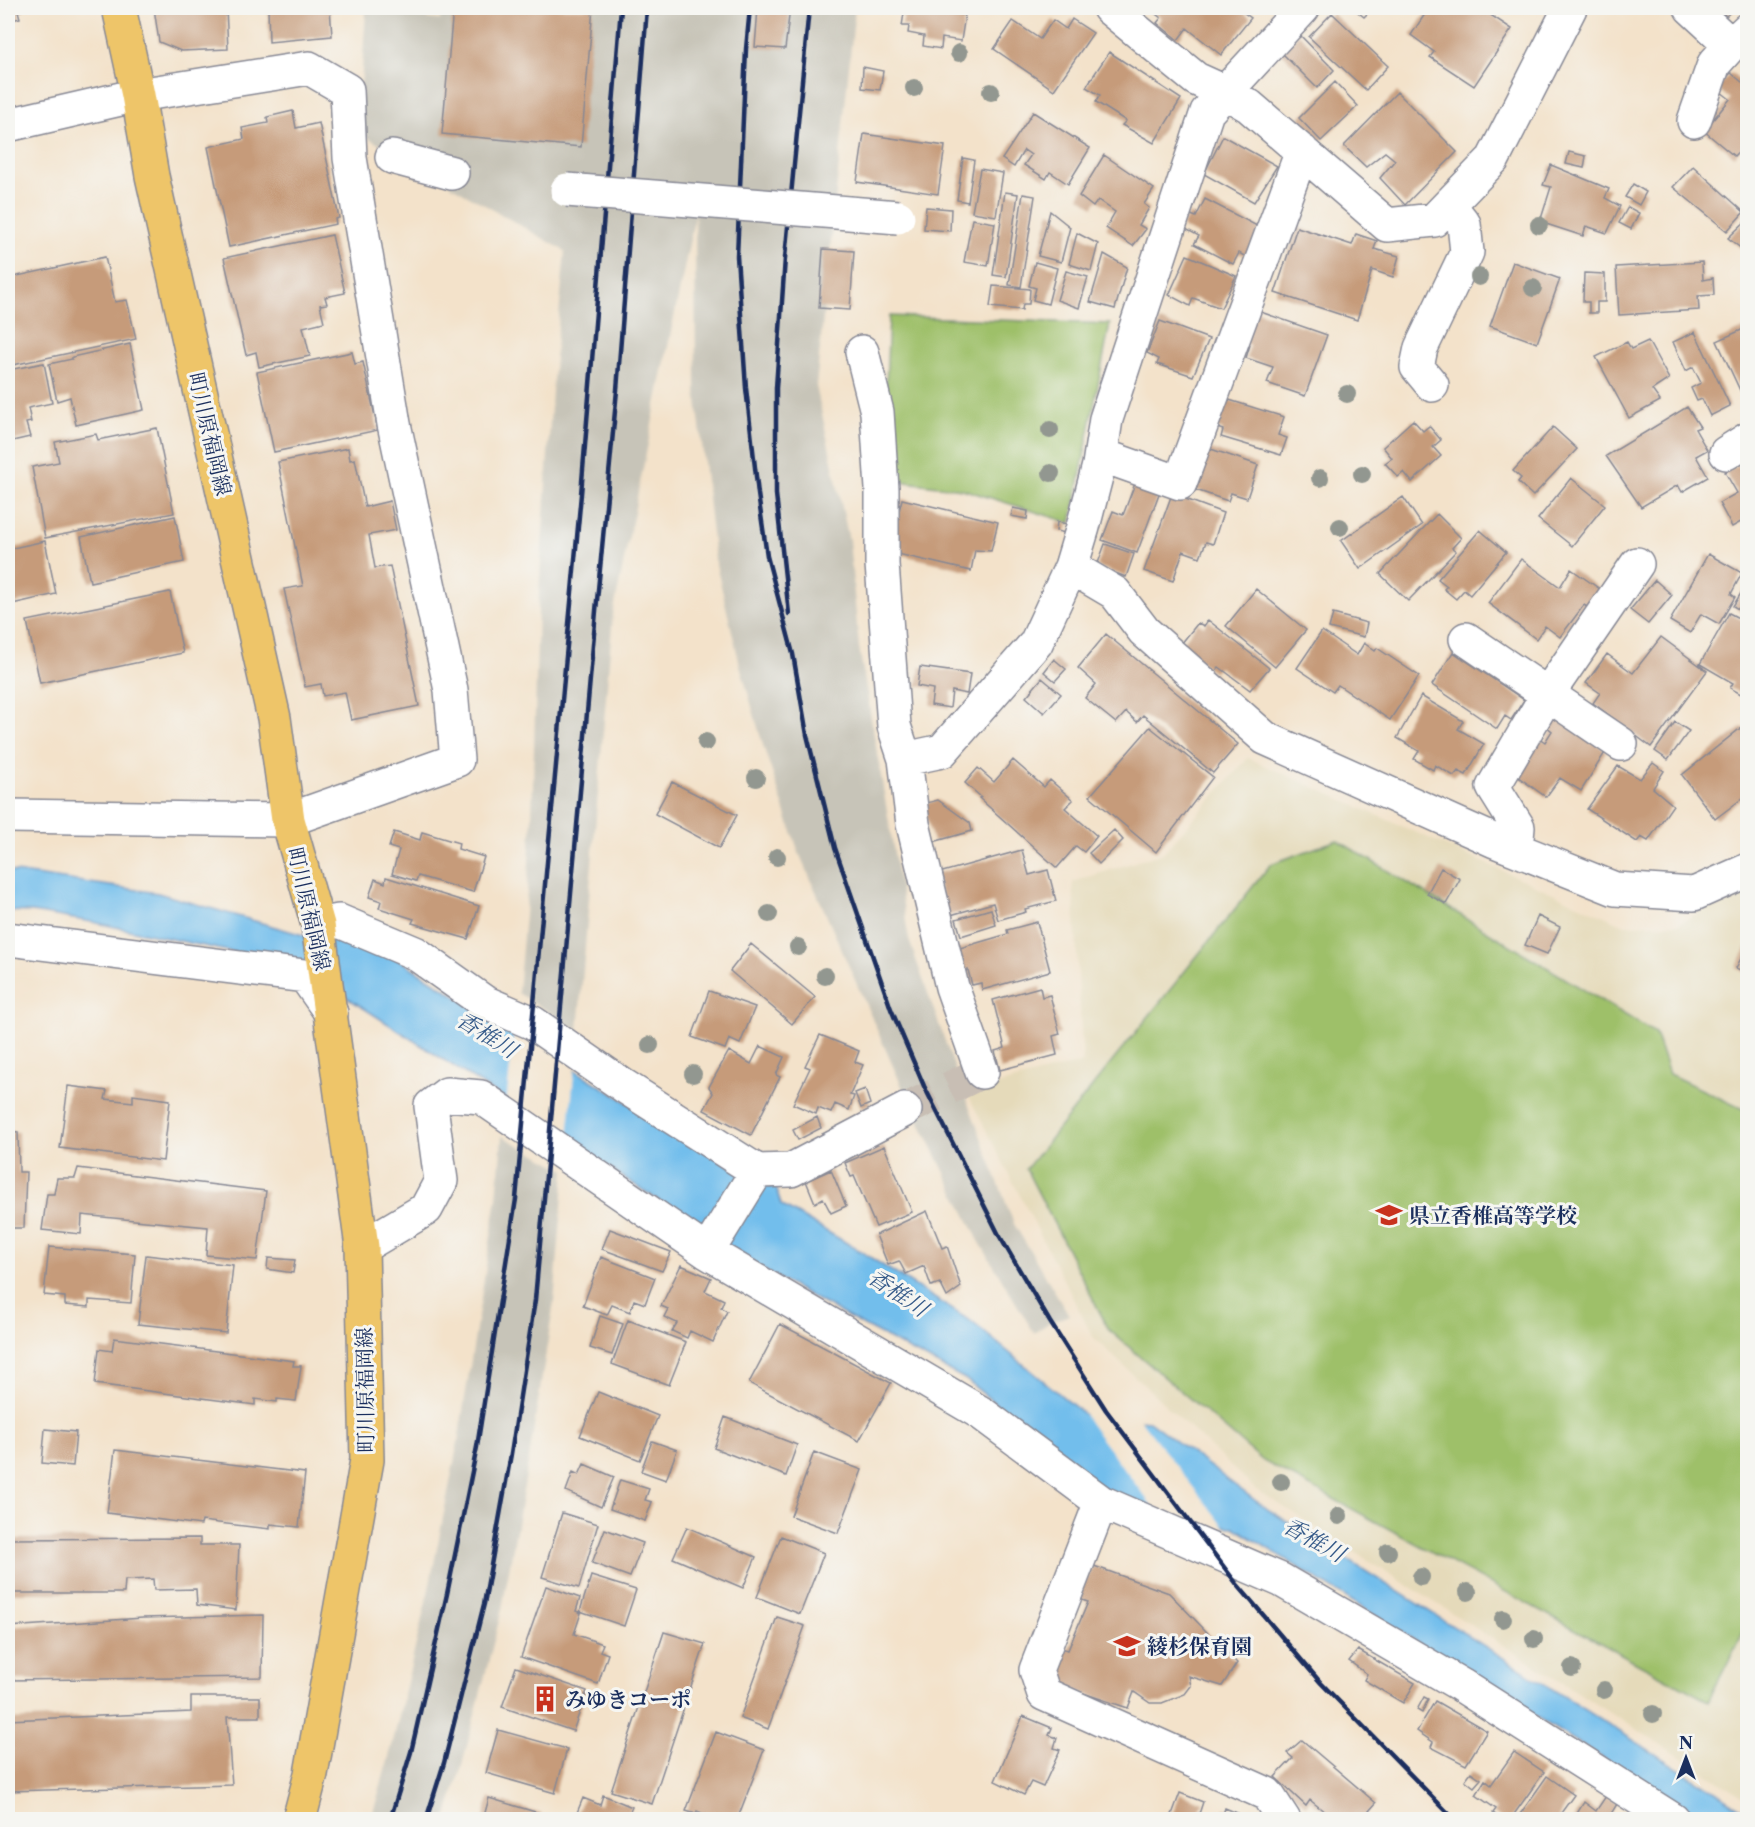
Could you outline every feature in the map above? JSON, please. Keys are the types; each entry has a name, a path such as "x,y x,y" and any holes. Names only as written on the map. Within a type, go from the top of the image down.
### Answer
{"main road":[{"name":"町川原福岡線","path":"119,8 138,95 152,176 274,718 288,820 318,925 362,1247 367,1460 311,1774 299,1820"}],"street":[{"path":"1109,8 1196,79 1250,106 1387,225 1434,220 1493,159 1570,8"},
{"path":"905,759 942,751 1036,643 1071,567 1101,455 1106,419 1207,112 1227,93 1303,8"},
{"path":"1691,8 1739,37 1713,64 1694,121"},
{"path":"8,125 138,95 309,68 347,90 351,158 394,424 451,690 457,760 288,820 8,816"},
{"path":"1101,455 1180,483 1302,151"},
{"path":"392,157 452,173"},
{"path":"567,190 898,217"},
{"path":"1432,385 1417,367 1421,348 1467,252 1464,224 1449,205"},
{"path":"862,352 877,412 882,489 882,564 894,726 905,759 913,824 950,976 982,1072"},
{"path":"1516,849 1518,827 1493,788 1547,695 1637,564"},
{"path":"1071,567 1115,593 1144,631 1265,738 1516,849 1615,889 1694,894 1748,870"},
{"path":"1466,639 1621,744"},
{"path":"318,925 339,921 415,953 484,1002 533,1023 624,1086 757,1171 791,1170 905,1110"},
{"path":"8,939 304,976 331,1013"},
{"path":"362,1247 426,1209 441,1181 430,1106 447,1094 481,1097 707,1252 981,1413 1101,1502 1281,1580 1461,1685 1673,1820"},
{"path":"707,1252 757,1171"},
{"path":"1101,1502 1036,1670 1044,1694 1267,1794 1284,1820"}],"shaded area":[{"path":"442,8 855,8 816,386 849,540 859,647 909,940 1014,1224 1069,1315 1050,1322 1034,1333 979,1241 904,1091 799,853 763,745 740,665 715,560 696,391 695,215 613,614 578,1030 518,993 532,818 538,610 552,391 565,251 358,132 366,11 440,20"},
{"name":"県立香椎高等学校","path":"1248,758 1625,925 1678,924 1747,887 1747,1799 1255,1489 1093,1337 967,1093 1083,1062 1073,882 1163,853"},
{"path":"502,1136 565,1170 554,1302 502,1609 446,1819 371,1820 392,1746 429,1589 458,1442 497,1198"}],"green space":[{"path":"889,316 1110,324 1071,523 962,489 882,479"},
{"name":"県立香椎高等学校","path":"1337,840 1655,1033 1669,1074 1747,1111 1747,1625 1708,1701 1263,1461 1109,1330 1026,1169 1271,864"}],"water":[{"name":"香椎川","path":"8,871 158,893 303,935 367,939 764,1187 776,1187 781,1205 857,1249 972,1322 1085,1415 1149,1421 1264,1507 1747,1812 1747,1819 1699,1819 1234,1527 1180,1523 1099,1487 965,1379 769,1273 506,1100 293,965 92,922 32,912 8,911"}],"pier":[{"path":"515,1022 576,1053 567,1148 506,1104"},
{"path":"1079,1406 1086,1412 1138,1417 1226,1529 1180,1526 1164,1522"}],"building":[{"path":"8,8 24,8 24,10 18,11 20,18 8,21"},
{"path":"154,8 226,8 228,49 181,51 159,42"},
{"path":"268,8 330,8 332,36 269,42"},
{"path":"453,8 593,8 581,147 442,134"},
{"path":"758,8 790,8 785,49 755,47"},
{"path":"912,8 958,8 957,14 965,15 961,41 942,38 941,49 923,46 924,36 908,33 909,26 902,26 904,13 911,14"},
{"path":"1148,8 1237,8 1251,18 1221,55 1187,28 1178,40 1157,23 1161,18"},
{"path":"1353,8 1373,8 1364,17"},
{"path":"1429,8 1480,8 1512,29 1474,86 1430,57 1434,52 1411,35"},
{"path":"1717,8 1735,8 1726,16"},
{"path":"1332,13 1388,66 1366,90 1309,37"},
{"path":"1072,19 1093,33 1054,90 994,49 1013,21 1040,39 1053,20 1066,29"},
{"path":"1299,34 1334,70 1317,88 1281,52"},
{"path":"1109,52 1181,99 1154,143 1122,125 1126,121 1096,102 1100,95 1086,87"},
{"path":"863,67 883,71 880,90 862,88"},
{"path":"1731,73 1748,87 1748,141 1734,156 1704,131 1730,99 1716,88"},
{"path":"1335,82 1358,106 1321,141 1299,118"},
{"path":"1397,92 1457,152 1405,205 1380,178 1395,160 1385,152 1366,167 1344,146"},
{"path":"293,111 296,128 319,123 339,218 335,219 336,224 229,247 208,147 244,139 242,128 268,123 267,117"},
{"path":"1033,112 1090,148 1068,184 1050,172 1046,179 1024,165 1031,155 1024,150 1014,167 1002,159"},
{"path":"864,134 945,146 938,194 857,182"},
{"path":"1223,136 1277,166 1254,202 1204,174"},
{"path":"1569,152 1586,156 1584,168 1566,164"},
{"path":"1104,155 1154,189 1144,204 1149,208 1139,225 1146,229 1133,246 1106,228 1115,212 1098,200 1093,207 1079,196"},
{"path":"963,158 974,160 968,202 957,200"},
{"path":"1551,165 1609,189 1605,198 1620,206 1607,233 1586,226 1583,236 1540,222 1551,187 1543,185"},
{"path":"1693,166 1744,212 1727,231 1673,187"},
{"path":"980,169 1003,173 996,216 972,212"},
{"path":"1633,184 1646,192 1639,205 1625,197"},
{"path":"1005,192 1018,194 1006,277 993,275"},
{"path":"1023,194 1035,196 1021,287 1009,285"},
{"path":"1205,199 1261,228 1246,257 1239,253 1233,264 1194,244 1199,236 1182,227 1189,214 1196,217"},
{"path":"926,207 951,209 950,231 924,229"},
{"path":"1628,207 1639,213 1631,229 1619,223"},
{"path":"1050,211 1070,227 1061,262 1038,256"},
{"path":"972,219 995,223 988,266 964,262"},
{"path":"1748,219 1748,254 1728,238"},
{"path":"1297,227 1352,245 1356,234 1377,241 1374,249 1399,256 1393,277 1372,270 1357,320 1275,293"},
{"path":"1077,233 1098,244 1091,271 1069,264"},
{"path":"332,235 345,293 325,297 327,304 320,305 324,322 303,327 310,356 259,367 256,352 246,355 224,258"},
{"path":"823,249 854,251 850,310 819,308"},
{"path":"1104,254 1127,267 1115,309 1090,302"},
{"path":"1187,255 1236,276 1221,308 1193,298 1190,306 1169,295"},
{"path":"105,257 115,302 127,300 136,339 8,366 8,278"},
{"path":"1035,262 1057,268 1048,304 1033,300 1036,288 1029,286"},
{"path":"1513,262 1560,279 1537,343 1490,326"},
{"path":"1702,262 1703,280 1713,278 1714,295 1698,296 1699,310 1619,315 1616,267"},
{"path":"1066,271 1088,277 1079,308 1057,300"},
{"path":"1584,273 1605,274 1605,302 1597,302 1597,313 1589,313 1589,302 1583,302"},
{"path":"993,286 1030,289 1029,304 1023,304 1022,310 990,307"},
{"path":"1255,310 1327,335 1305,396 1267,383 1273,367 1246,358 1250,345 1244,343"},
{"path":"1160,321 1209,339 1193,376 1157,364 1159,359 1147,353"},
{"path":"1748,327 1748,400 1745,401 1717,341"},
{"path":"1695,332 1730,406 1710,416 1702,399 1697,401 1691,388 1701,383 1693,367 1686,371 1673,342"},
{"path":"1648,341 1669,379 1652,390 1660,401 1629,418 1596,357 1627,342 1631,349"},
{"path":"130,344 144,410 76,425 70,397 57,401 49,364"},
{"path":"352,352 355,364 363,362 378,430 274,452 257,372"},
{"path":"44,363 52,403 28,408 31,422 26,423 30,437 8,442 8,370"},
{"path":"1226,399 1284,417 1278,435 1287,438 1281,455 1221,437 1223,430 1217,428"},
{"path":"1687,407 1700,427 1695,429 1707,450 1696,456 1708,477 1682,492 1678,485 1641,507 1606,456"},
{"path":"1413,420 1423,431 1429,426 1441,440 1433,447 1441,456 1412,482 1404,472 1398,477 1385,463 1392,458 1383,447"},
{"path":"1553,427 1577,449 1533,496 1518,482 1521,478 1513,471"},
{"path":"157,428 174,513 45,538 32,467 59,462 55,442 96,434 98,440"},
{"path":"1202,446 1258,465 1247,498 1231,493 1228,501 1196,490 1200,480 1191,478"},
{"path":"348,448 350,460 355,459 365,507 390,501 396,530 369,535 375,568 390,566 419,706 351,720 345,692 323,696 321,684 305,687 284,589 303,586 278,462"},
{"path":"1748,460 1748,518 1732,527 1719,503 1737,493 1725,472"},
{"path":"1139,473 1163,483 1137,553 1102,540 1113,511 1123,515"},
{"path":"1571,478 1605,505 1572,546 1538,519"},
{"path":"1172,494 1223,513 1213,544 1206,542 1200,557 1183,551 1173,581 1144,571"},
{"path":"1403,497 1422,525 1360,569 1341,541"},
{"path":"902,499 998,522 991,551 975,550 971,571 889,552"},
{"path":"1013,508 1028,511 1027,519 1011,516"},
{"path":"1437,514 1461,538 1452,548 1456,551 1408,601 1380,574"},
{"path":"175,516 184,562 90,582 81,537"},
{"path":"1057,522 1068,524 1066,533 1056,531"},
{"path":"1480,530 1506,552 1470,595 1464,590 1456,599 1444,589 1447,586 1438,579"},
{"path":"45,541 56,594 8,605 8,549"},
{"path":"1105,544 1134,554 1126,577 1097,566"},
{"path":"1708,554 1742,573 1731,594 1735,597 1719,624 1701,614 1690,633 1670,621"},
{"path":"1521,559 1560,587 1571,569 1607,594 1595,612 1584,605 1560,637 1545,626 1536,639 1488,603"},
{"path":"1655,580 1672,595 1648,624 1630,610"},
{"path":"1748,582 1748,615 1733,606"},
{"path":"1256,589 1306,630 1275,667 1226,626"},
{"path":"170,592 183,653 40,683 27,621"},
{"path":"1729,613 1748,623 1748,698 1730,688 1733,683 1700,664"},
{"path":"1333,614 1367,623 1364,637 1329,628"},
{"path":"1208,620 1269,668 1250,690 1219,667 1214,673 1181,644 1198,623 1204,626"},
{"path":"1322,631 1357,655 1364,643 1375,651 1377,648 1419,676 1390,720 1338,685 1333,692 1297,668"},
{"path":"1106,634 1238,744 1213,773 1143,715 1137,722 1126,712 1116,723 1085,698 1096,684 1078,668"},
{"path":"1661,637 1707,671 1651,747 1593,703 1600,693 1586,683 1607,654 1633,673"},
{"path":"1453,652 1524,700 1511,720 1505,716 1497,729 1432,685"},
{"path":"1054,659 1066,669 1055,681 1044,672"},
{"path":"920,667 970,674 967,694 952,691 950,708 931,705 933,689 917,686"},
{"path":"1042,678 1061,694 1044,713 1026,697"},
{"path":"1421,696 1463,721 1458,729 1484,744 1466,775 1458,771 1454,776 1435,765 1433,770 1414,759 1419,751 1397,738"},
{"path":"1553,714 1606,751 1581,791 1560,778 1546,797 1517,776 1539,738 1545,742 1552,731 1545,725"},
{"path":"1675,722 1689,731 1668,760 1655,751"},
{"path":"1150,727 1213,777 1156,852 1090,796"},
{"path":"1742,727 1748,730 1748,794 1715,819 1682,775"},
{"path":"1013,760 1044,787 1050,780 1073,800 1065,808 1097,836 1084,852 1076,846 1057,868 965,783 978,768 994,782"},
{"path":"1653,763 1664,771 1653,788 1673,805 1648,841 1641,837 1637,842 1587,809 1618,766 1640,779"},
{"path":"672,782 737,815 719,848 655,814"},
{"path":"938,800 970,823 972,831 933,842 923,804"},
{"path":"1114,830 1123,840 1099,864 1089,853"},
{"path":"394,832 420,840 422,832 459,843 458,849 484,857 473,892 418,876 416,881 392,874 399,850 389,847"},
{"path":"1022,850 1029,875 1048,870 1056,901 1025,909 1026,912 998,920 993,903 947,916 935,874"},
{"path":"1441,868 1460,879 1446,904 1427,894"},
{"path":"386,877 479,906 468,939 412,923 414,919 379,908 381,901 369,897 375,879 385,883"},
{"path":"991,909 996,925 961,936 956,919"},
{"path":"1538,916 1560,927 1547,954 1525,945"},
{"path":"1037,922 1050,971 982,990 981,983 972,985 968,970 960,972 953,950 1008,934 1007,930"},
{"path":"751,944 815,997 792,1024 730,971"},
{"path":"1748,945 1748,974 1736,968"},
{"path":"1040,987 1042,997 1050,995 1060,1034 1053,1036 1057,1055 1000,1070 995,1051 1005,1048 993,1000"},
{"path":"709,991 755,1007 740,1044 729,1039 725,1049 692,1037"},
{"path":"820,1035 859,1051 855,1062 863,1065 850,1095 854,1096 849,1110 835,1104 831,1113 818,1108 816,1114 793,1104 810,1068 805,1066"},
{"path":"760,1046 784,1057 776,1075 780,1077 751,1135 704,1110 713,1093 709,1087 729,1051 751,1064"},
{"path":"68,1086 107,1091 105,1099 133,1102 133,1095 170,1100 163,1161 60,1148"},
{"path":"865,1089 870,1104 861,1108 855,1093"},
{"path":"817,1117 821,1128 798,1140 793,1130"},
{"path":"8,1131 18,1132 19,1172 26,1172 24,1228 8,1228"},
{"path":"884,1146 912,1212 876,1227 854,1176 851,1177 845,1163"},
{"path":"78,1168 266,1191 257,1260 206,1255 208,1227 82,1215 81,1234 42,1230 47,1194 54,1194 57,1178 75,1178"},
{"path":"831,1170 846,1206 831,1213 823,1198 815,1203 806,1181"},
{"path":"927,1211 942,1248 947,1246 961,1287 947,1297 940,1283 931,1286 924,1266 906,1274 899,1261 888,1265 876,1235"},
{"path":"610,1229 671,1252 662,1271 602,1249"},
{"path":"49,1247 135,1254 131,1303 89,1300 89,1307 65,1305 65,1297 44,1295"},
{"path":"146,1255 233,1265 226,1333 138,1324"},
{"path":"601,1257 655,1278 645,1304 634,1300 630,1312 612,1305 607,1315 583,1306"},
{"path":"268,1258 295,1260 293,1273 267,1269"},
{"path":"681,1265 711,1278 705,1291 724,1300 721,1308 727,1311 713,1342 690,1331 687,1338 672,1331 677,1323 664,1317 668,1309 661,1306"},
{"path":"600,1316 623,1324 612,1355 590,1348"},
{"path":"628,1320 686,1342 669,1385 612,1364"},
{"path":"780,1324 891,1383 859,1441 749,1383"},
{"path":"114,1338 294,1361 293,1366 301,1366 296,1401 277,1399 277,1402 255,1399 255,1405 95,1384 99,1349 112,1351"},
{"path":"598,1392 658,1416 640,1460 580,1436"},
{"path":"725,1417 797,1445 786,1476 714,1448"},
{"path":"45,1429 76,1432 73,1466 42,1463"},
{"path":"652,1441 677,1450 666,1480 641,1471"},
{"path":"115,1450 305,1473 299,1527 270,1524 270,1529 202,1521 201,1525 107,1513"},
{"path":"814,1452 862,1470 838,1533 791,1516"},
{"path":"584,1464 614,1477 601,1507 566,1491 573,1472 579,1475"},
{"path":"620,1480 649,1489 645,1500 652,1502 645,1521 610,1509"},
{"path":"562,1513 598,1524 579,1588 542,1577"},
{"path":"687,1527 756,1557 743,1588 673,1558"},
{"path":"605,1529 643,1543 630,1577 592,1563"},
{"path":"781,1536 824,1553 800,1614 757,1597"},
{"path":"200,1538 200,1545 239,1545 236,1610 197,1605 196,1589 154,1590 153,1579 125,1580 124,1593 11,1593 11,1617 8,1617 8,1539"},
{"path":"1094,1566 1169,1593 1237,1663 1222,1686 1189,1676 1191,1686 1185,1694 1162,1703 1150,1703 1134,1692 1128,1708 1047,1681 1060,1648 1068,1650 1088,1602 1076,1598"},
{"path":"591,1576 636,1590 624,1626 580,1611"},
{"path":"546,1586 580,1598 576,1611 581,1613 574,1634 603,1644 600,1651 608,1654 598,1684 521,1657"},
{"path":"263,1615 262,1677 8,1680 8,1627 143,1618"},
{"path":"777,1617 805,1626 768,1729 740,1718"},
{"path":"664,1632 705,1644 652,1804 611,1791"},
{"path":"1358,1650 1415,1683 1403,1703 1364,1680 1367,1674 1349,1661"},
{"name":"みゆきコーポ","path":"516,1667 587,1691 573,1731 502,1707"},
{"path":"191,1697 260,1697 260,1717 227,1717 232,1785 8,1791 8,1720 191,1712"},
{"path":"1424,1697 1428,1699 1422,1713 1417,1710"},
{"path":"1435,1701 1487,1731 1466,1765 1431,1747 1433,1742 1417,1731"},
{"path":"1023,1716 1052,1728 1049,1735 1057,1738 1054,1748 1060,1750 1043,1787 1031,1782 1024,1795 995,1781"},
{"path":"498,1730 567,1749 555,1793 486,1773"},
{"path":"716,1732 764,1750 737,1820 719,1820 697,1811 696,1814 686,1811"},
{"path":"1302,1740 1376,1803 1361,1820 1349,1818 1348,1820 1335,1820 1310,1800 1306,1806 1275,1777 1293,1758 1287,1753"},
{"path":"1514,1752 1544,1772 1510,1820 1503,1820 1493,1813 1496,1809 1476,1795 1485,1780 1491,1785"},
{"path":"1471,1772 1481,1779 1474,1787 1465,1780"},
{"path":"1547,1776 1574,1795 1556,1820 1516,1820"},
{"path":"1180,1793 1203,1802 1197,1820 1170,1820"},
{"path":"603,1795 632,1807 627,1818 631,1820 574,1820 583,1798 600,1805"},
{"path":"1606,1796 1617,1804 1609,1817 1613,1820 1573,1820 1584,1802 1596,1811"},
{"path":"489,1798 542,1814 540,1820 483,1820"},
{"path":"1225,1808 1247,1817 1246,1820 1221,1820"}],"tunnel":[{"path":"905,1110 982,1072"}],"railway":[{"path":"390,1820 411,1752 477,1447 516,1199 581,494 621,8"},
{"path":"426,1820 444,1763 484,1604 511,1454 535,1300 617,390 647,8"},
{"path":"750,8 746,49 737,256 746,388 758,494 767,556 793,654 807,735 835,848 891,1009 924,1086 999,1235 1050,1322 1106,1410 1236,1583 1321,1683 1455,1820"},
{"path":"789,614 776,494 776,388 785,258 809,8"}],"place":[{"name":"県立香椎高等学校","path":"1389,1215"},
{"name":"綾杉保育園","path":"1127,1646"},
{"name":"みゆきコーポ","path":"545,1699"}]}
